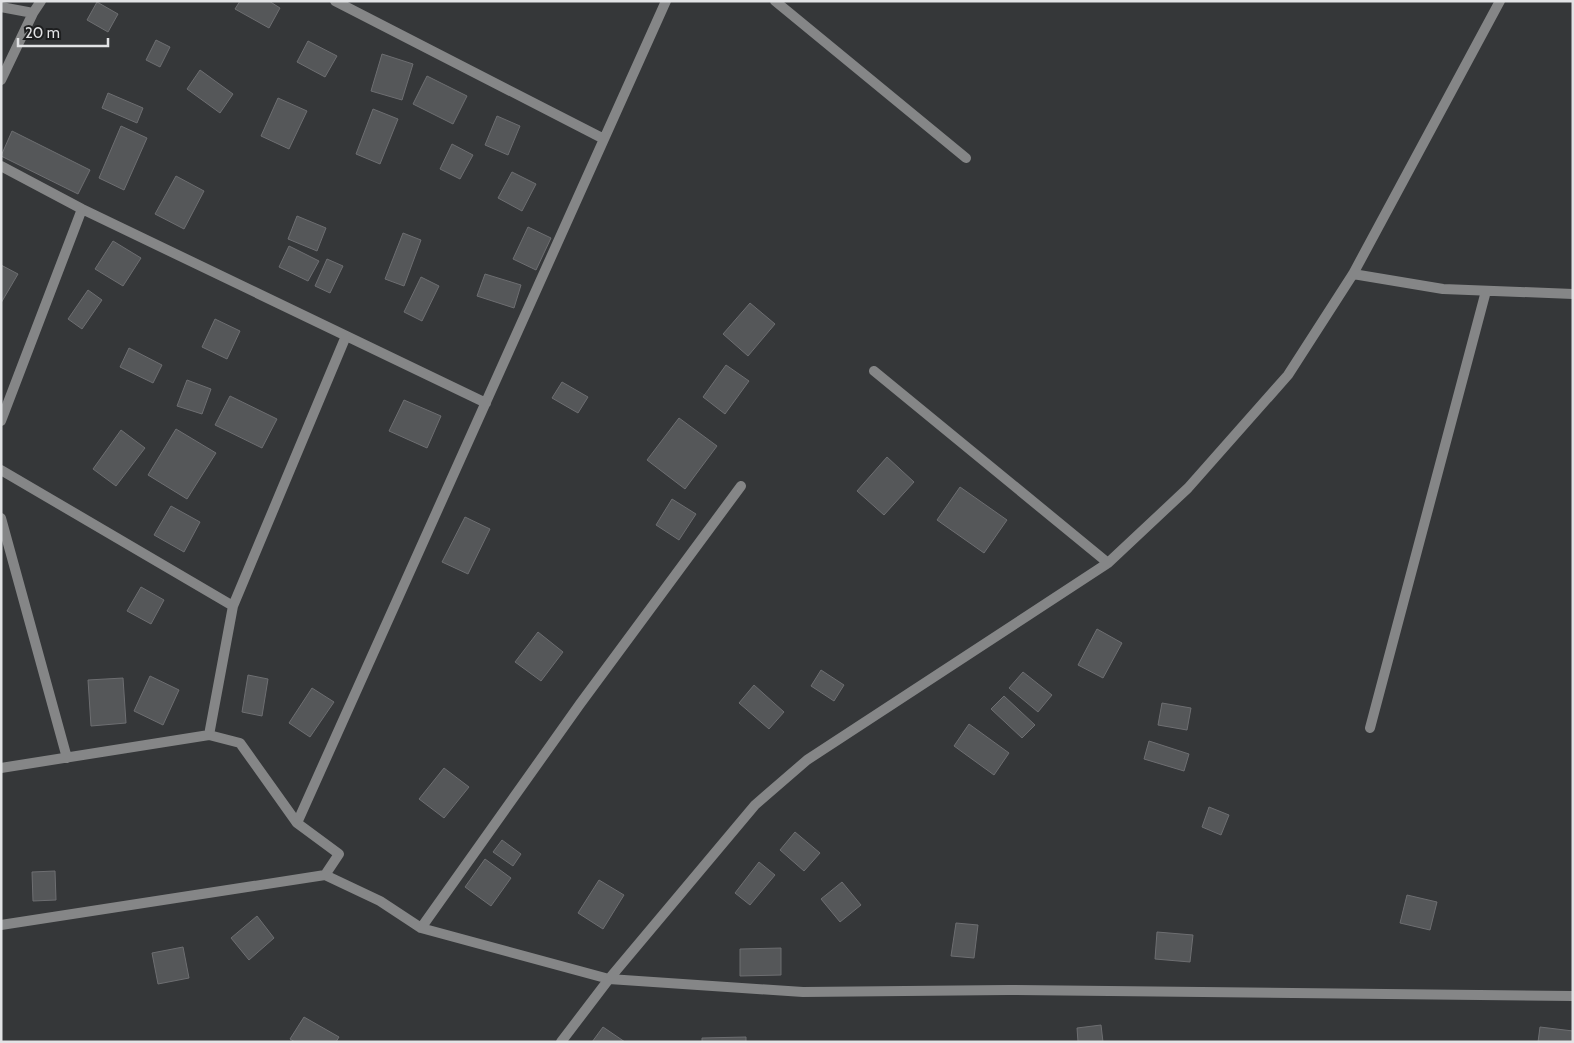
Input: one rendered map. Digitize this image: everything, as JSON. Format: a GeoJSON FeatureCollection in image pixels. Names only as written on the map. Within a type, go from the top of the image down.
{"type":"FeatureCollection","features":[{"type":"Feature","properties":{"kind":"street"},"geometry":{"type":"LineString","coordinates":[[1,80],[33,13],[41,1]]}},
{"type":"Feature","properties":{"kind":"street"},"geometry":{"type":"LineString","coordinates":[[335,1],[604,139]]}},
{"type":"Feature","properties":{"kind":"street"},"geometry":{"type":"LineString","coordinates":[[297,822],[666,1]]}},
{"type":"Feature","properties":{"kind":"street"},"geometry":{"type":"LineString","coordinates":[[775,1],[966,158]]}},
{"type":"Feature","properties":{"kind":"street"},"geometry":{"type":"LineString","coordinates":[[560,1042],[609,979],[755,805],[807,760],[1108,563],[1188,488],[1288,375],[1353,274],[1500,1]]}},
{"type":"Feature","properties":{"kind":"street"},"geometry":{"type":"LineString","coordinates":[[1,7],[33,13]]}},
{"type":"Feature","properties":{"kind":"street"},"geometry":{"type":"LineString","coordinates":[[1,166],[82,209],[486,403]]}},
{"type":"Feature","properties":{"kind":"street"},"geometry":{"type":"LineString","coordinates":[[1,421],[82,209]]}},
{"type":"Feature","properties":{"kind":"street"},"geometry":{"type":"LineString","coordinates":[[1353,274],[1443,289],[1573,294]]}},
{"type":"Feature","properties":{"kind":"street"},"geometry":{"type":"LineString","coordinates":[[1370,728],[1486,291]]}},
{"type":"Feature","properties":{"kind":"street"},"geometry":{"type":"LineString","coordinates":[[209,734],[233,606],[346,336]]}},
{"type":"Feature","properties":{"kind":"street"},"geometry":{"type":"LineString","coordinates":[[874,371],[1108,563]]}},
{"type":"Feature","properties":{"kind":"street"},"geometry":{"type":"LineString","coordinates":[[1,470],[233,606]]}},
{"type":"Feature","properties":{"kind":"street"},"geometry":{"type":"LineString","coordinates":[[421,928],[580,704],[741,486]]}},
{"type":"Feature","properties":{"kind":"street"},"geometry":{"type":"LineString","coordinates":[[1,518],[66,758]]}},
{"type":"Feature","properties":{"kind":"street"},"geometry":{"type":"LineString","coordinates":[[1,768],[209,734],[240,743],[297,822],[339,854],[325,875]]}},
{"type":"Feature","properties":{"kind":"street"},"geometry":{"type":"LineString","coordinates":[[1,925],[325,875],[380,901],[421,928],[609,979],[803,992],[1008,990],[1573,996]]}},
{"type":"Feature","properties":{"kind":"building"},"geometry":{"type":"Polygon","coordinates":[[[240,1],[269,1],[280,8],[269,28],[235,9],[240,1]]]}},
{"type":"Feature","properties":{"kind":"building"},"geometry":{"type":"Polygon","coordinates":[[[97,2],[118,14],[108,32],[87,20],[97,2]]]}},
{"type":"Feature","properties":{"kind":"building"},"geometry":{"type":"Polygon","coordinates":[[[156,40],[170,47],[160,67],[146,60],[156,40]]]}},
{"type":"Feature","properties":{"kind":"building"},"geometry":{"type":"Polygon","coordinates":[[[308,41],[337,56],[325,77],[297,62],[308,41]]]}},
{"type":"Feature","properties":{"kind":"building"},"geometry":{"type":"Polygon","coordinates":[[[382,54],[413,64],[402,100],[371,91],[382,54]]]}},
{"type":"Feature","properties":{"kind":"building"},"geometry":{"type":"Polygon","coordinates":[[[200,70],[233,94],[220,113],[187,89],[200,70]]]}},
{"type":"Feature","properties":{"kind":"building"},"geometry":{"type":"Polygon","coordinates":[[[427,76],[467,96],[453,124],[413,104],[427,76]]]}},
{"type":"Feature","properties":{"kind":"building"},"geometry":{"type":"Polygon","coordinates":[[[108,93],[143,108],[137,123],[102,108],[108,93]]]}},
{"type":"Feature","properties":{"kind":"building"},"geometry":{"type":"Polygon","coordinates":[[[278,98],[307,111],[289,149],[261,136],[278,98]]]}},
{"type":"Feature","properties":{"kind":"building"},"geometry":{"type":"Polygon","coordinates":[[[373,109],[398,119],[380,164],[356,154],[373,109]]]}},
{"type":"Feature","properties":{"kind":"building"},"geometry":{"type":"Polygon","coordinates":[[[497,116],[520,126],[508,155],[485,145],[497,116]]]}},
{"type":"Feature","properties":{"kind":"building"},"geometry":{"type":"Polygon","coordinates":[[[121,126],[147,138],[124,190],[99,178],[121,126]]]}},
{"type":"Feature","properties":{"kind":"building"},"geometry":{"type":"Polygon","coordinates":[[[12,131],[90,170],[78,194],[1,156],[12,131]]]}},
{"type":"Feature","properties":{"kind":"building"},"geometry":{"type":"Polygon","coordinates":[[[452,144],[473,155],[460,179],[440,169],[452,144]]]}},
{"type":"Feature","properties":{"kind":"building"},"geometry":{"type":"Polygon","coordinates":[[[512,172],[536,184],[522,211],[498,198],[512,172]]]}},
{"type":"Feature","properties":{"kind":"building"},"geometry":{"type":"Polygon","coordinates":[[[176,176],[204,191],[184,229],[155,214],[176,176]]]}},
{"type":"Feature","properties":{"kind":"building"},"geometry":{"type":"Polygon","coordinates":[[[297,216],[326,228],[317,251],[288,239],[297,216]]]}},
{"type":"Feature","properties":{"kind":"building"},"geometry":{"type":"Polygon","coordinates":[[[528,227],[551,238],[536,270],[513,259],[528,227]]]}},
{"type":"Feature","properties":{"kind":"building"},"geometry":{"type":"Polygon","coordinates":[[[403,233],[421,240],[404,286],[385,279],[403,233]]]}},
{"type":"Feature","properties":{"kind":"building"},"geometry":{"type":"Polygon","coordinates":[[[113,241],[141,258],[123,286],[95,269],[113,241]]]}},
{"type":"Feature","properties":{"kind":"building"},"geometry":{"type":"Polygon","coordinates":[[[289,246],[319,261],[308,281],[279,267],[289,246]]]}},
{"type":"Feature","properties":{"kind":"building"},"geometry":{"type":"Polygon","coordinates":[[[327,259],[343,266],[330,293],[315,286],[327,259]]]}},
{"type":"Feature","properties":{"kind":"building"},"geometry":{"type":"Polygon","coordinates":[[[1,265],[18,274],[1,303],[1,265]]]}},
{"type":"Feature","properties":{"kind":"building"},"geometry":{"type":"Polygon","coordinates":[[[485,274],[521,285],[514,308],[477,296],[485,274]]]}},
{"type":"Feature","properties":{"kind":"building"},"geometry":{"type":"Polygon","coordinates":[[[421,277],[439,286],[422,321],[404,312],[421,277]]]}},
{"type":"Feature","properties":{"kind":"building"},"geometry":{"type":"Polygon","coordinates":[[[88,290],[102,300],[82,329],[68,319],[88,290]]]}},
{"type":"Feature","properties":{"kind":"building"},"geometry":{"type":"Polygon","coordinates":[[[750,303],[775,324],[748,356],[723,334],[750,303]]]}},
{"type":"Feature","properties":{"kind":"building"},"geometry":{"type":"Polygon","coordinates":[[[215,319],[240,331],[227,359],[202,347],[215,319]]]}},
{"type":"Feature","properties":{"kind":"building"},"geometry":{"type":"Polygon","coordinates":[[[129,348],[162,365],[153,383],[120,367],[129,348]]]}},
{"type":"Feature","properties":{"kind":"building"},"geometry":{"type":"Polygon","coordinates":[[[726,365],[749,381],[725,414],[703,397],[726,365]]]}},
{"type":"Feature","properties":{"kind":"building"},"geometry":{"type":"Polygon","coordinates":[[[187,380],[211,389],[202,414],[177,406],[187,380]]]}},
{"type":"Feature","properties":{"kind":"building"},"geometry":{"type":"Polygon","coordinates":[[[562,382],[588,397],[578,413],[552,398],[562,382]]]}},
{"type":"Feature","properties":{"kind":"building"},"geometry":{"type":"Polygon","coordinates":[[[230,396],[277,419],[262,448],[215,425],[230,396]]]}},
{"type":"Feature","properties":{"kind":"building"},"geometry":{"type":"Polygon","coordinates":[[[404,400],[441,416],[427,448],[389,431],[404,400]]]}},
{"type":"Feature","properties":{"kind":"building"},"geometry":{"type":"Polygon","coordinates":[[[679,418],[717,446],[685,489],[647,460],[679,418]]]}},
{"type":"Feature","properties":{"kind":"building"},"geometry":{"type":"Polygon","coordinates":[[[176,429],[216,453],[187,499],[148,475],[176,429]]]}},
{"type":"Feature","properties":{"kind":"building"},"geometry":{"type":"Polygon","coordinates":[[[121,430],[145,448],[116,486],[93,469],[121,430]]]}},
{"type":"Feature","properties":{"kind":"building"},"geometry":{"type":"Polygon","coordinates":[[[887,457],[914,482],[884,515],[857,491],[887,457]]]}},
{"type":"Feature","properties":{"kind":"building"},"geometry":{"type":"Polygon","coordinates":[[[960,487],[1007,520],[984,553],[937,520],[960,487]]]}},
{"type":"Feature","properties":{"kind":"building"},"geometry":{"type":"Polygon","coordinates":[[[672,499],[696,514],[679,540],[656,525],[672,499]]]}},
{"type":"Feature","properties":{"kind":"building"},"geometry":{"type":"Polygon","coordinates":[[[171,506],[200,522],[184,552],[154,535],[171,506]]]}},
{"type":"Feature","properties":{"kind":"building"},"geometry":{"type":"Polygon","coordinates":[[[465,517],[490,529],[468,574],[442,562],[465,517]]]}},
{"type":"Feature","properties":{"kind":"building"},"geometry":{"type":"Polygon","coordinates":[[[141,587],[164,600],[151,624],[127,611],[141,587]]]}},
{"type":"Feature","properties":{"kind":"building"},"geometry":{"type":"Polygon","coordinates":[[[1097,629],[1122,643],[1103,678],[1078,665],[1097,629]]]}},
{"type":"Feature","properties":{"kind":"building"},"geometry":{"type":"Polygon","coordinates":[[[538,632],[563,652],[541,681],[515,662],[538,632]]]}},
{"type":"Feature","properties":{"kind":"building"},"geometry":{"type":"Polygon","coordinates":[[[821,670],[844,685],[834,701],[811,686],[821,670]]]}},
{"type":"Feature","properties":{"kind":"building"},"geometry":{"type":"Polygon","coordinates":[[[1023,672],[1052,695],[1038,712],[1009,688],[1023,672]]]}},
{"type":"Feature","properties":{"kind":"building"},"geometry":{"type":"Polygon","coordinates":[[[248,675],[268,679],[262,716],[242,712],[248,675]]]}},
{"type":"Feature","properties":{"kind":"building"},"geometry":{"type":"Polygon","coordinates":[[[150,676],[179,690],[163,725],[134,711],[150,676]]]}},
{"type":"Feature","properties":{"kind":"building"},"geometry":{"type":"Polygon","coordinates":[[[123,678],[126,723],[91,726],[88,680],[123,678]]]}},
{"type":"Feature","properties":{"kind":"building"},"geometry":{"type":"Polygon","coordinates":[[[754,685],[784,712],[769,729],[739,703],[754,685]]]}},
{"type":"Feature","properties":{"kind":"building"},"geometry":{"type":"Polygon","coordinates":[[[312,688],[334,702],[310,737],[289,723],[312,688]]]}},
{"type":"Feature","properties":{"kind":"building"},"geometry":{"type":"Polygon","coordinates":[[[1004,696],[1035,725],[1022,738],[991,709],[1004,696]]]}},
{"type":"Feature","properties":{"kind":"building"},"geometry":{"type":"Polygon","coordinates":[[[1162,703],[1191,708],[1187,730],[1158,725],[1162,703]]]}},
{"type":"Feature","properties":{"kind":"building"},"geometry":{"type":"Polygon","coordinates":[[[969,724],[1009,753],[994,775],[954,746],[969,724]]]}},
{"type":"Feature","properties":{"kind":"building"},"geometry":{"type":"Polygon","coordinates":[[[1149,741],[1189,754],[1184,771],[1144,759],[1149,741]]]}},
{"type":"Feature","properties":{"kind":"building"},"geometry":{"type":"Polygon","coordinates":[[[444,768],[469,787],[444,818],[419,799],[444,768]]]}},
{"type":"Feature","properties":{"kind":"building"},"geometry":{"type":"Polygon","coordinates":[[[1209,807],[1229,815],[1221,835],[1202,827],[1209,807]]]}},
{"type":"Feature","properties":{"kind":"building"},"geometry":{"type":"Polygon","coordinates":[[[795,832],[820,853],[804,871],[780,850],[795,832]]]}},
{"type":"Feature","properties":{"kind":"building"},"geometry":{"type":"Polygon","coordinates":[[[502,840],[521,854],[513,866],[493,852],[502,840]]]}},
{"type":"Feature","properties":{"kind":"building"},"geometry":{"type":"Polygon","coordinates":[[[485,859],[511,878],[491,906],[465,887],[485,859]]]}},
{"type":"Feature","properties":{"kind":"building"},"geometry":{"type":"Polygon","coordinates":[[[759,862],[775,875],[750,905],[735,893],[759,862]]]}},
{"type":"Feature","properties":{"kind":"building"},"geometry":{"type":"Polygon","coordinates":[[[55,871],[56,900],[33,901],[32,872],[55,871]]]}},
{"type":"Feature","properties":{"kind":"building"},"geometry":{"type":"Polygon","coordinates":[[[599,880],[624,895],[603,929],[578,913],[599,880]]]}},
{"type":"Feature","properties":{"kind":"building"},"geometry":{"type":"Polygon","coordinates":[[[842,882],[861,905],[840,922],[821,899],[842,882]]]}},
{"type":"Feature","properties":{"kind":"building"},"geometry":{"type":"Polygon","coordinates":[[[1407,895],[1437,902],[1430,930],[1400,923],[1407,895]]]}},
{"type":"Feature","properties":{"kind":"building"},"geometry":{"type":"Polygon","coordinates":[[[257,916],[274,938],[249,960],[231,938],[257,916]]]}},
{"type":"Feature","properties":{"kind":"building"},"geometry":{"type":"Polygon","coordinates":[[[956,923],[978,925],[974,958],[951,956],[956,923]]]}},
{"type":"Feature","properties":{"kind":"building"},"geometry":{"type":"Polygon","coordinates":[[[1157,932],[1193,935],[1190,962],[1155,959],[1157,932]]]}},
{"type":"Feature","properties":{"kind":"building"},"geometry":{"type":"Polygon","coordinates":[[[183,947],[189,978],[158,984],[152,953],[183,947]]]}},
{"type":"Feature","properties":{"kind":"building"},"geometry":{"type":"Polygon","coordinates":[[[781,948],[781,975],[740,976],[740,949],[781,948]]]}},
{"type":"Feature","properties":{"kind":"building"},"geometry":{"type":"Polygon","coordinates":[[[304,1017],[339,1037],[336,1042],[295,1042],[290,1039],[304,1017]]]}},
{"type":"Feature","properties":{"kind":"building"},"geometry":{"type":"Polygon","coordinates":[[[1101,1025],[1103,1042],[1078,1042],[1077,1028],[1101,1025]]]}},
{"type":"Feature","properties":{"kind":"building"},"geometry":{"type":"Polygon","coordinates":[[[603,1027],[625,1042],[592,1042],[603,1027]]]}},
{"type":"Feature","properties":{"kind":"building"},"geometry":{"type":"Polygon","coordinates":[[[1540,1027],[1573,1031],[1573,1042],[1538,1042],[1540,1027]]]}},
{"type":"Feature","properties":{"kind":"building"},"geometry":{"type":"Polygon","coordinates":[[[746,1037],[746,1042],[702,1042],[702,1038],[746,1037]]]}}]}
